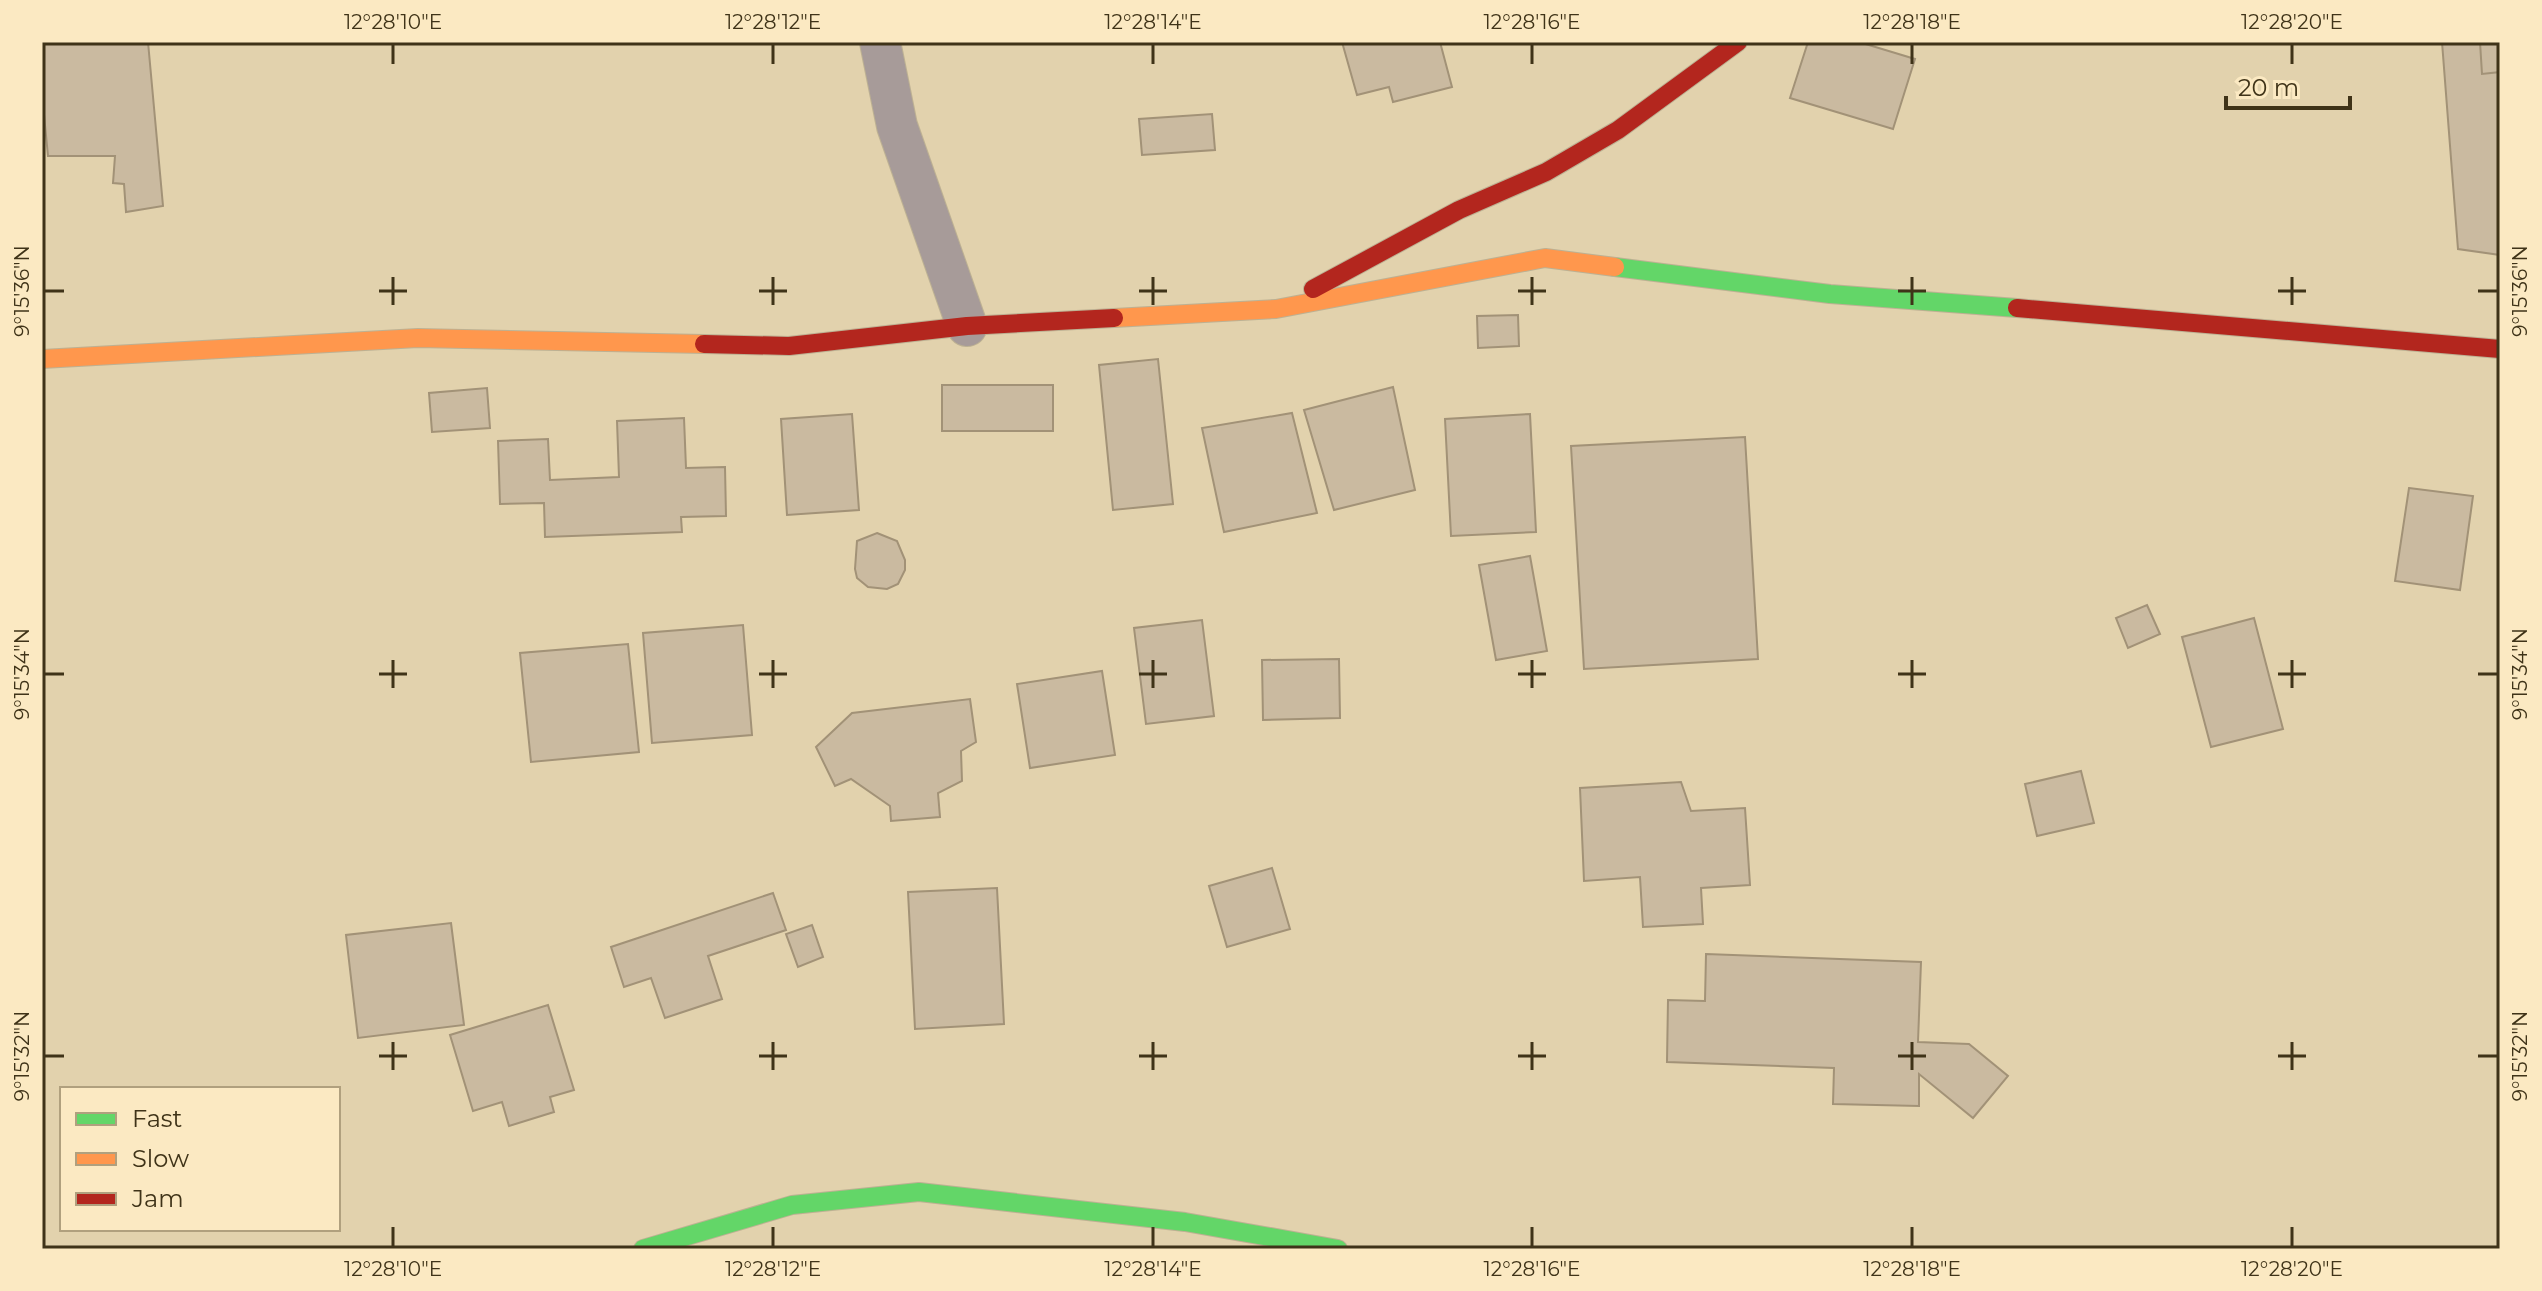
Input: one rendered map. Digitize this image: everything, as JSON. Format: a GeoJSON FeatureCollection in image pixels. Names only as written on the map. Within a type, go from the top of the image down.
{"type":"FeatureCollection","features":[{"type":"Feature","properties":{"kind":"street"},"geometry":{"type":"LineString","coordinates":[[880,42],[897,126],[967,326]]}},
{"type":"Feature","properties":{"kind":"street"},"geometry":{"type":"LineString","coordinates":[[1276,309],[1459,210],[1546,172],[1618,130],[1738,42]]}},
{"type":"Feature","properties":{"kind":"street"},"geometry":{"type":"LineString","coordinates":[[42,359],[418,338],[789,346],[967,326],[1276,309],[1545,258],[1830,294],[2144,317],[2500,349]]}},
{"type":"Feature","properties":{"kind":"street"},"geometry":{"type":"LineString","coordinates":[[643,1249],[792,1205],[919,1192],[1185,1222],[1338,1249]]}},
{"type":"Feature","properties":{"kind":"building"},"geometry":{"type":"Polygon","coordinates":[[[42,42],[148,42],[163,206],[126,212],[124,184],[113,183],[115,156],[48,156],[42,94],[42,42]]]}},
{"type":"Feature","properties":{"kind":"building"},"geometry":{"type":"Polygon","coordinates":[[[1342,42],[1440,42],[1452,87],[1393,102],[1389,87],[1357,95],[1342,42]]]}},
{"type":"Feature","properties":{"kind":"building"},"geometry":{"type":"Polygon","coordinates":[[[1808,42],[1859,42],[1915,59],[1893,129],[1790,98],[1808,42]]]}},
{"type":"Feature","properties":{"kind":"building"},"geometry":{"type":"Polygon","coordinates":[[[2442,42],[2500,42],[2500,255],[2458,249],[2442,42]]]}},
{"type":"Feature","properties":{"kind":"building"},"geometry":{"type":"Polygon","coordinates":[[[2480,42],[2500,42],[2500,72],[2482,74],[2480,42]]]}},
{"type":"Feature","properties":{"kind":"building"},"geometry":{"type":"Polygon","coordinates":[[[1212,114],[1215,150],[1142,155],[1139,119],[1212,114]]]}},
{"type":"Feature","properties":{"kind":"building"},"geometry":{"type":"Polygon","coordinates":[[[1518,315],[1519,346],[1478,348],[1477,316],[1518,315]]]}},
{"type":"Feature","properties":{"kind":"building"},"geometry":{"type":"Polygon","coordinates":[[[1158,359],[1173,504],[1113,510],[1099,365],[1158,359]]]}},
{"type":"Feature","properties":{"kind":"building"},"geometry":{"type":"Polygon","coordinates":[[[942,385],[1053,385],[1053,431],[942,431],[942,385]]]}},
{"type":"Feature","properties":{"kind":"building"},"geometry":{"type":"Polygon","coordinates":[[[1393,387],[1415,490],[1334,510],[1304,410],[1393,387]]]}},
{"type":"Feature","properties":{"kind":"building"},"geometry":{"type":"Polygon","coordinates":[[[487,388],[490,428],[432,432],[429,393],[487,388]]]}},
{"type":"Feature","properties":{"kind":"building"},"geometry":{"type":"Polygon","coordinates":[[[1292,413],[1317,513],[1224,532],[1202,428],[1292,413]]]}},
{"type":"Feature","properties":{"kind":"building"},"geometry":{"type":"Polygon","coordinates":[[[852,414],[859,510],[787,515],[781,419],[852,414]]]}},
{"type":"Feature","properties":{"kind":"building"},"geometry":{"type":"Polygon","coordinates":[[[1530,414],[1536,532],[1451,536],[1445,419],[1530,414]]]}},
{"type":"Feature","properties":{"kind":"building"},"geometry":{"type":"Polygon","coordinates":[[[684,418],[686,468],[725,467],[726,516],[681,517],[682,532],[545,537],[544,503],[500,504],[498,441],[548,439],[550,480],[619,477],[617,421],[684,418]]]}},
{"type":"Feature","properties":{"kind":"building"},"geometry":{"type":"Polygon","coordinates":[[[1745,437],[1758,659],[1584,669],[1571,446],[1745,437]]]}},
{"type":"Feature","properties":{"kind":"building"},"geometry":{"type":"Polygon","coordinates":[[[2409,488],[2473,496],[2460,590],[2395,581],[2409,488]]]}},
{"type":"Feature","properties":{"kind":"building"},"geometry":{"type":"Polygon","coordinates":[[[877,533],[897,541],[905,560],[905,570],[898,584],[887,589],[868,587],[857,578],[855,569],[857,541],[877,533]]]}},
{"type":"Feature","properties":{"kind":"building"},"geometry":{"type":"Polygon","coordinates":[[[1530,556],[1547,651],[1496,660],[1479,565],[1530,556]]]}},
{"type":"Feature","properties":{"kind":"building"},"geometry":{"type":"Polygon","coordinates":[[[2147,605],[2160,634],[2128,648],[2116,618],[2147,605]]]}},
{"type":"Feature","properties":{"kind":"building"},"geometry":{"type":"Polygon","coordinates":[[[2254,618],[2283,729],[2211,747],[2182,637],[2254,618]]]}},
{"type":"Feature","properties":{"kind":"building"},"geometry":{"type":"Polygon","coordinates":[[[1202,620],[1214,716],[1146,724],[1134,628],[1202,620]]]}},
{"type":"Feature","properties":{"kind":"building"},"geometry":{"type":"Polygon","coordinates":[[[743,625],[752,735],[652,743],[643,633],[743,625]]]}},
{"type":"Feature","properties":{"kind":"building"},"geometry":{"type":"Polygon","coordinates":[[[628,644],[639,752],[531,762],[520,653],[628,644]]]}},
{"type":"Feature","properties":{"kind":"building"},"geometry":{"type":"Polygon","coordinates":[[[1339,659],[1340,718],[1263,720],[1262,660],[1339,659]]]}},
{"type":"Feature","properties":{"kind":"building"},"geometry":{"type":"Polygon","coordinates":[[[1102,671],[1115,755],[1030,768],[1017,684],[1102,671]]]}},
{"type":"Feature","properties":{"kind":"building"},"geometry":{"type":"Polygon","coordinates":[[[970,699],[976,742],[961,751],[962,781],[938,793],[940,817],[891,821],[890,806],[851,779],[835,786],[816,747],[852,713],[970,699]]]}},
{"type":"Feature","properties":{"kind":"building"},"geometry":{"type":"Polygon","coordinates":[[[2081,771],[2094,823],[2037,836],[2025,784],[2081,771]]]}},
{"type":"Feature","properties":{"kind":"building"},"geometry":{"type":"Polygon","coordinates":[[[1681,782],[1691,811],[1745,808],[1750,885],[1701,888],[1703,924],[1643,927],[1640,877],[1584,881],[1580,788],[1681,782]]]}},
{"type":"Feature","properties":{"kind":"building"},"geometry":{"type":"Polygon","coordinates":[[[1272,868],[1290,929],[1227,947],[1209,886],[1272,868]]]}},
{"type":"Feature","properties":{"kind":"building"},"geometry":{"type":"Polygon","coordinates":[[[997,888],[1004,1024],[915,1029],[908,892],[997,888]]]}},
{"type":"Feature","properties":{"kind":"building"},"geometry":{"type":"Polygon","coordinates":[[[773,893],[786,930],[708,956],[722,999],[665,1018],[651,978],[624,987],[611,947],[773,893]]]}},
{"type":"Feature","properties":{"kind":"building"},"geometry":{"type":"Polygon","coordinates":[[[451,923],[464,1025],[358,1038],[346,935],[451,923]]]}},
{"type":"Feature","properties":{"kind":"building"},"geometry":{"type":"Polygon","coordinates":[[[812,925],[823,957],[798,967],[786,934],[812,925]]]}},
{"type":"Feature","properties":{"kind":"building"},"geometry":{"type":"Polygon","coordinates":[[[1706,954],[1921,962],[1918,1042],[1969,1044],[2008,1076],[1973,1118],[1919,1074],[1919,1106],[1833,1104],[1834,1068],[1667,1062],[1668,1000],[1705,1001],[1706,954]]]}},
{"type":"Feature","properties":{"kind":"building"},"geometry":{"type":"Polygon","coordinates":[[[548,1005],[574,1090],[550,1097],[554,1112],[509,1126],[502,1102],[473,1111],[450,1035],[548,1005]]]}},
{"type":"Feature","properties":{"kind":"traffic: fast"},"geometry":{"type":"LineString","coordinates":[[1615,267],[1830,294],[2017,308]]}},
{"type":"Feature","properties":{"kind":"traffic: fast"},"geometry":{"type":"LineString","coordinates":[[643,1249],[792,1205],[919,1192],[1185,1222],[1338,1249]]}},
{"type":"Feature","properties":{"kind":"traffic: slow"},"geometry":{"type":"LineString","coordinates":[[1114,318],[1276,309],[1545,258],[1615,267]]}},
{"type":"Feature","properties":{"kind":"traffic: slow"},"geometry":{"type":"LineString","coordinates":[[42,359],[418,338],[704,344]]}},
{"type":"Feature","properties":{"kind":"traffic: jam"},"geometry":{"type":"LineString","coordinates":[[1313,289],[1459,210],[1546,172],[1618,130],[1738,42]]}},
{"type":"Feature","properties":{"kind":"traffic: jam"},"geometry":{"type":"LineString","coordinates":[[2017,308],[2500,349]]}},
{"type":"Feature","properties":{"kind":"traffic: jam"},"geometry":{"type":"LineString","coordinates":[[704,344],[789,346],[967,326],[1114,318]]}}]}
